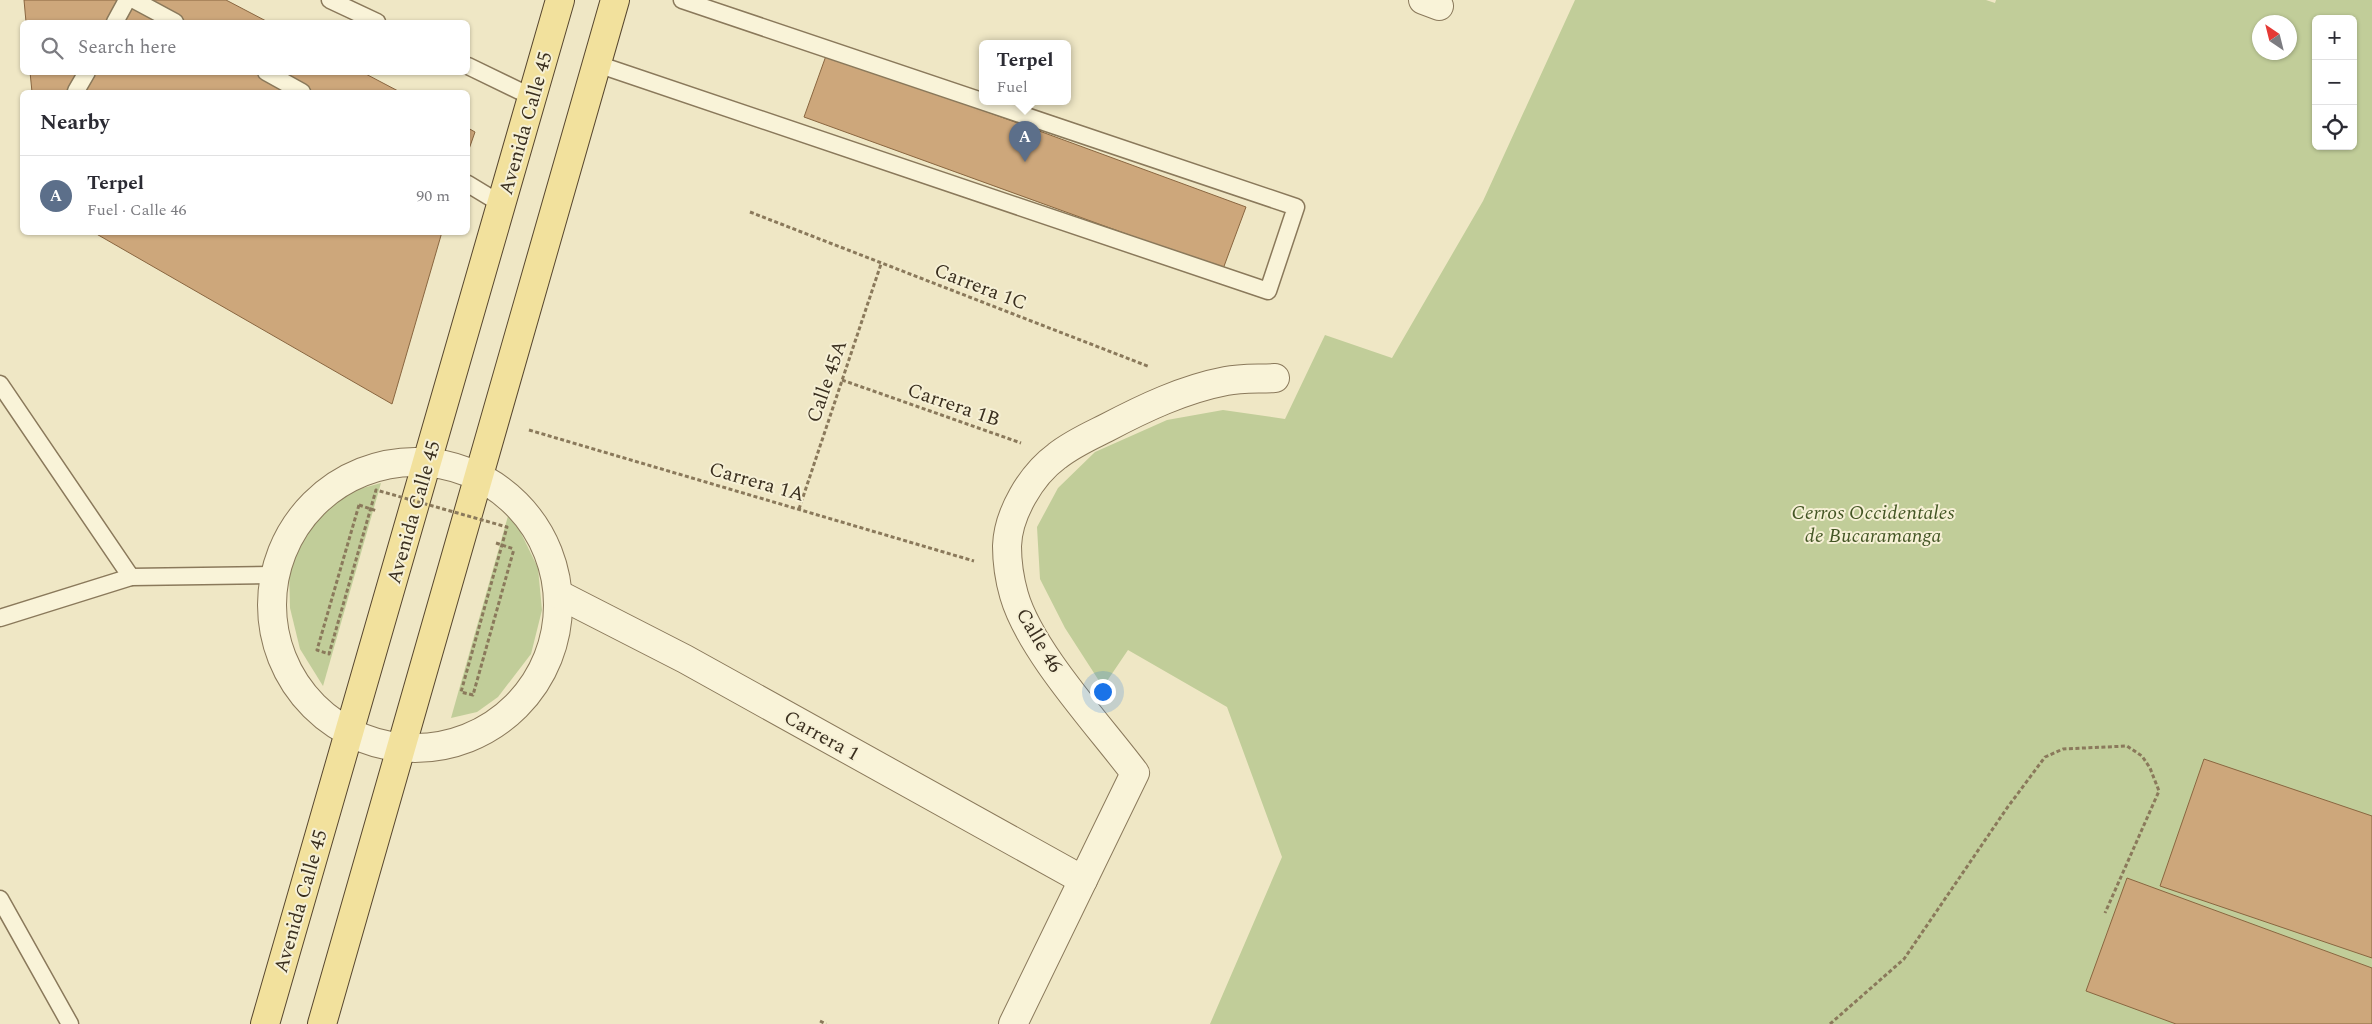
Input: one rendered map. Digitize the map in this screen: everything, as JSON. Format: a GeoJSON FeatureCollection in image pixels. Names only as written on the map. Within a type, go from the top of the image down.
{"type":"FeatureCollection","features":[{"type":"Feature","properties":{"kind":"main road","name":"Avenida Calle 45"},"geometry":{"type":"LineString","coordinates":[[265,1024],[560,0]]}},
{"type":"Feature","properties":{"kind":"main road"},"geometry":{"type":"LineString","coordinates":[[322,1024],[615,0]]}},
{"type":"Feature","properties":{"kind":"street","name":"Calle 46"},"geometry":{"type":"LineString","coordinates":[[1013,1024],[1135,773],[1056,670],[1031,634],[1014,596],[1010,571],[1007,546],[1013,517],[1033,479],[1056,456],[1134,413],[1181,393],[1227,380],[1275,378]]}},
{"type":"Feature","properties":{"kind":"street"},"geometry":{"type":"LineString","coordinates":[[394,462],[427,462],[454,466],[479,476],[505,492],[532,521],[550,556],[558,594],[556,631],[545,665],[526,696],[499,721],[467,739],[431,748],[401,748],[374,743],[349,734],[324,718],[297,688],[279,654],[270,614],[274,575],[286,542],[304,513],[330,489],[361,472],[394,462]]}},
{"type":"Feature","properties":{"kind":"street","name":"Carrera 1"},"geometry":{"type":"LineString","coordinates":[[558,594],[686,659],[1083,880]]}},
{"type":"Feature","properties":{"kind":"lane"},"geometry":{"type":"LineString","coordinates":[[116,20],[127,0]]}},
{"type":"Feature","properties":{"kind":"lane"},"geometry":{"type":"LineString","coordinates":[[134,0],[171,20]]}},
{"type":"Feature","properties":{"kind":"lane"},"geometry":{"type":"LineString","coordinates":[[330,0],[373,20]]}},
{"type":"Feature","properties":{"kind":"lane"},"geometry":{"type":"LineString","coordinates":[[682,0],[979,100]]}},
{"type":"Feature","properties":{"kind":"lane"},"geometry":{"type":"LineString","coordinates":[[597,64],[1268,291],[1296,207],[993,105]]}},
{"type":"Feature","properties":{"kind":"lane"},"geometry":{"type":"LineString","coordinates":[[470,67],[532,97]]}},
{"type":"Feature","properties":{"kind":"lane"},"geometry":{"type":"LineString","coordinates":[[77,90],[85,75]]}},
{"type":"Feature","properties":{"kind":"lane"},"geometry":{"type":"LineString","coordinates":[[271,75],[298,90]]}},
{"type":"Feature","properties":{"kind":"lane"},"geometry":{"type":"LineString","coordinates":[[470,185],[501,204]]}},
{"type":"Feature","properties":{"kind":"lane"},"geometry":{"type":"LineString","coordinates":[[0,384],[131,577]]}},
{"type":"Feature","properties":{"kind":"lane"},"geometry":{"type":"LineString","coordinates":[[0,618],[131,577],[274,575]]}},
{"type":"Feature","properties":{"kind":"lane"},"geometry":{"type":"LineString","coordinates":[[0,899],[70,1024]]}},
{"type":"Feature","properties":{"kind":"path","name":"Carrera 1C"},"geometry":{"type":"LineString","coordinates":[[750,212],[1202,387]]}},
{"type":"Feature","properties":{"kind":"path","name":"Calle 45A"},"geometry":{"type":"LineString","coordinates":[[799,509],[881,264]]}},
{"type":"Feature","properties":{"kind":"path","name":"Carrera 1B"},"geometry":{"type":"LineString","coordinates":[[842,380],[1056,456]]}},
{"type":"Feature","properties":{"kind":"path","name":"Carrera 1A"},"geometry":{"type":"LineString","coordinates":[[496,419],[1010,571]]}},
{"type":"Feature","properties":{"kind":"path"},"geometry":{"type":"LineString","coordinates":[[381,512],[359,506],[317,650],[329,654],[376,490],[507,527],[461,692],[473,696],[514,549],[491,541]]}},
{"type":"Feature","properties":{"kind":"path"},"geometry":{"type":"LineString","coordinates":[[1830,1024],[1904,959],[2007,808],[2045,757],[2063,749],[2127,746],[2142,756],[2150,768],[2159,791],[2105,913]]}},
{"type":"Feature","properties":{"kind":"path"},"geometry":{"type":"LineString","coordinates":[[820,1021],[826,1024]]}},
{"type":"Feature","properties":{"kind":"green space","name":"Cerros Occidentales de Bucaramanga"},"geometry":{"type":"Polygon","coordinates":[[[1575,0],[1986,0],[1995,3],[1996,0],[2372,0],[2372,1024],[1210,1024],[1282,857],[1227,707],[1128,650],[1103,687],[1065,628],[1040,579],[1037,527],[1058,488],[1095,452],[1167,420],[1223,410],[1285,419],[1325,335],[1392,358],[1483,201],[1575,0]]]}},
{"type":"Feature","properties":{"kind":"green space"},"geometry":{"type":"Polygon","coordinates":[[[381,483],[323,686],[300,649],[290,608],[289,571],[303,536],[329,505],[352,491],[381,483]]]}},
{"type":"Feature","properties":{"kind":"green space"},"geometry":{"type":"Polygon","coordinates":[[[508,516],[520,531],[538,568],[542,610],[531,654],[498,697],[477,712],[451,718],[508,516]]]}},
{"type":"Feature","properties":{"kind":"building"},"geometry":{"type":"Polygon","coordinates":[[[24,0],[226,0],[264,20],[26,20],[24,0]]]}},
{"type":"Feature","properties":{"kind":"building"},"geometry":{"type":"Polygon","coordinates":[[[827,53],[1246,207],[1223,269],[804,117],[827,53]]]}},
{"type":"Feature","properties":{"kind":"building"},"geometry":{"type":"Polygon","coordinates":[[[30,75],[368,75],[396,90],[32,90],[30,75]]]}},
{"type":"Feature","properties":{"kind":"building"},"geometry":{"type":"Polygon","coordinates":[[[470,129],[475,132],[470,146],[470,129]]]}},
{"type":"Feature","properties":{"kind":"building"},"geometry":{"type":"Polygon","coordinates":[[[98,235],[441,235],[392,404],[98,235]]]}},
{"type":"Feature","properties":{"kind":"building"},"geometry":{"type":"Polygon","coordinates":[[[2204,759],[2372,816],[2372,958],[2160,886],[2204,759]]]}},
{"type":"Feature","properties":{"kind":"building"},"geometry":{"type":"Polygon","coordinates":[[[2127,878],[2372,968],[2372,1024],[2176,1024],[2086,991],[2127,878]]]}},
{"type":"Feature","properties":{"kind":"place","name":"Terpel"},"geometry":{"type":"Point","coordinates":[1025,162]}}]}
